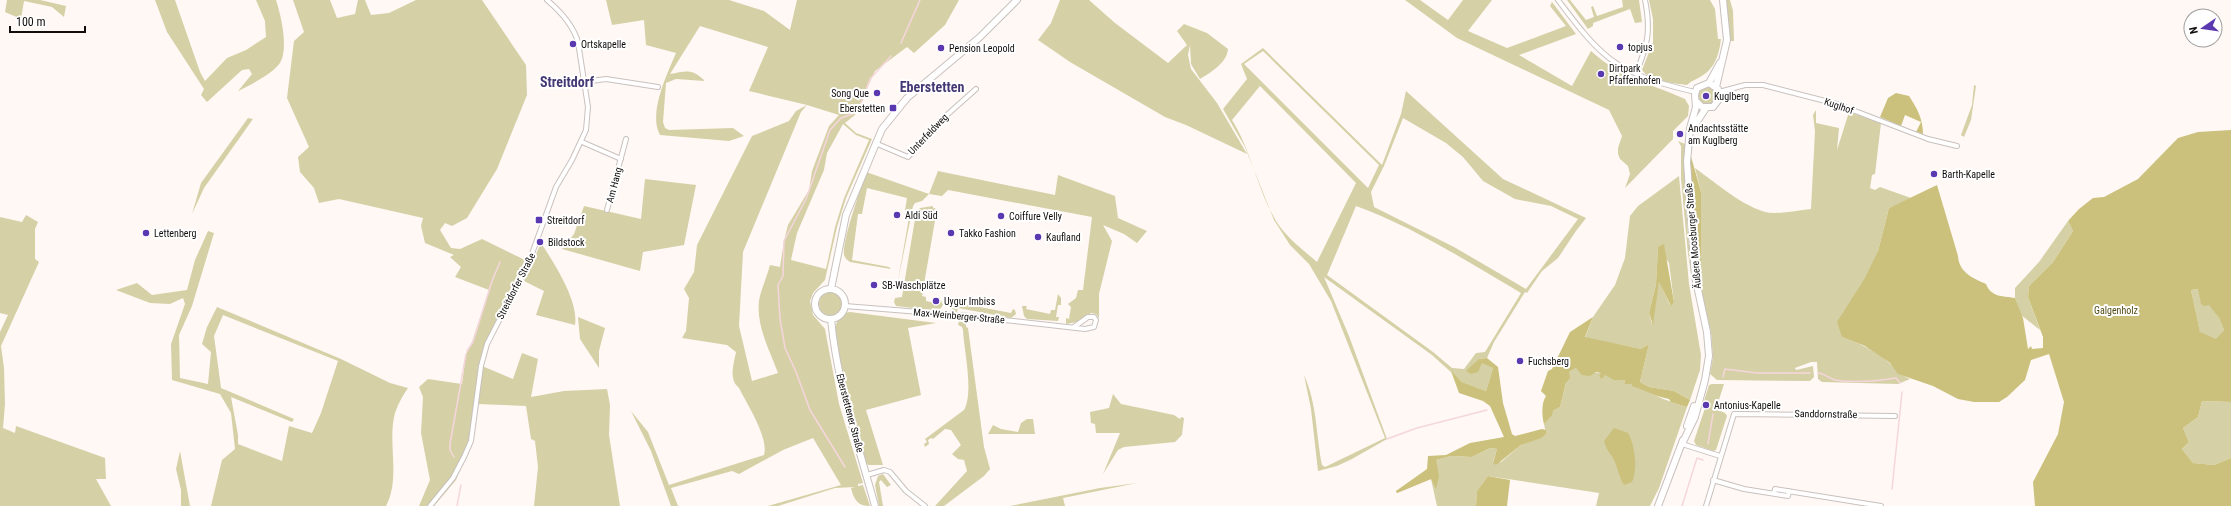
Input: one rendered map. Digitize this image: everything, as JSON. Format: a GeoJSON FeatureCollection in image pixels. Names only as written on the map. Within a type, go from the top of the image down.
{"type":"FeatureCollection","features":[{"type":"Feature","properties":{"kind":"street","name":"Streitdorfer Straße"},"geometry":{"type":"LineString","coordinates":[[430,506],[453,478],[471,441],[480,372],[487,344],[529,262],[556,187],[582,142],[588,117],[576,35],[562,14],[547,0]]}},
{"type":"Feature","properties":{"kind":"street"},"geometry":{"type":"LineString","coordinates":[[831,289],[846,215],[875,143],[887,121],[907,98],[980,37],[1017,0]]}},
{"type":"Feature","properties":{"kind":"street"},"geometry":{"type":"LineString","coordinates":[[1558,0],[1601,51],[1611,60],[1636,73],[1695,92]]}},
{"type":"Feature","properties":{"kind":"street"},"geometry":{"type":"LineString","coordinates":[[1636,73],[1648,40],[1649,23],[1645,0]]}},
{"type":"Feature","properties":{"kind":"street","name":"Äußere Moosburger Straße"},"geometry":{"type":"LineString","coordinates":[[1689,136],[1700,114],[1706,108],[1715,105],[1719,99],[1718,90],[1727,40],[1727,25],[1723,0]]}},
{"type":"Feature","properties":{"kind":"street","name":"Äußere Moosburger Straße"},"geometry":{"type":"LineString","coordinates":[[1658,506],[1682,444],[1690,416],[1704,383],[1708,363],[1708,347],[1695,276],[1687,162],[1689,136],[1697,102],[1695,92],[1700,85],[1709,83],[1724,58]]}},
{"type":"Feature","properties":{"kind":"street"},"geometry":{"type":"LineString","coordinates":[[584,82],[606,79],[658,87]]}},
{"type":"Feature","properties":{"kind":"street"},"geometry":{"type":"LineString","coordinates":[[1709,83],[1718,90]]}},
{"type":"Feature","properties":{"kind":"street","name":"Kuglhof"},"geometry":{"type":"LineString","coordinates":[[1718,90],[1748,84],[1769,86],[1837,104],[1928,139],[1956,146]]}},
{"type":"Feature","properties":{"kind":"street","name":"Unterfeldweg"},"geometry":{"type":"LineString","coordinates":[[875,143],[908,157],[939,122],[976,89]]}},
{"type":"Feature","properties":{"kind":"street"},"geometry":{"type":"LineString","coordinates":[[1697,102],[1706,108]]}},
{"type":"Feature","properties":{"kind":"street","name":"Am Hang"},"geometry":{"type":"LineString","coordinates":[[608,210],[626,138]]}},
{"type":"Feature","properties":{"kind":"street","name":"Am Hang"},"geometry":{"type":"LineString","coordinates":[[582,142],[621,160]]}},
{"type":"Feature","properties":{"kind":"street"},"geometry":{"type":"LineString","coordinates":[[831,289],[840,293],[845,306],[842,313],[831,319],[818,313],[816,304],[819,295],[831,289]]}},
{"type":"Feature","properties":{"kind":"street","name":"Max-Weinberger-Straße"},"geometry":{"type":"LineString","coordinates":[[845,306],[1074,328],[1091,328],[1095,326],[1096,320],[1094,317],[1088,317],[1074,328]]}},
{"type":"Feature","properties":{"kind":"street","name":"Eberstettener Straße"},"geometry":{"type":"LineString","coordinates":[[831,319],[835,354],[843,391],[875,506]]}},
{"type":"Feature","properties":{"kind":"street","name":"Sanddornstraße"},"geometry":{"type":"LineString","coordinates":[[1720,456],[1734,414],[1895,416]]}},
{"type":"Feature","properties":{"kind":"street"},"geometry":{"type":"LineString","coordinates":[[1682,444],[1720,456],[1706,506]]}},
{"type":"Feature","properties":{"kind":"street"},"geometry":{"type":"LineString","coordinates":[[867,475],[884,470],[890,472],[912,496],[925,506]]}},
{"type":"Feature","properties":{"kind":"street"},"geometry":{"type":"LineString","coordinates":[[1714,480],[1744,489],[1774,493],[1775,489],[1881,506]]}},
{"type":"Feature","properties":{"kind":"shaded area"},"geometry":{"type":"Polygon","coordinates":[[[7,0],[40,0],[66,6],[64,17],[52,7],[24,1],[21,19],[5,12],[7,0]]]}},
{"type":"Feature","properties":{"kind":"shaded area"},"geometry":{"type":"Polygon","coordinates":[[[155,0],[175,0],[200,72],[205,81],[227,58],[246,50],[266,37],[265,21],[256,0],[276,0],[282,22],[284,39],[281,61],[268,74],[238,91],[252,74],[249,69],[242,70],[207,102],[201,95],[204,89],[167,32],[155,0]]]}},
{"type":"Feature","properties":{"kind":"shaded area"},"geometry":{"type":"Polygon","coordinates":[[[293,0],[330,0],[337,18],[355,14],[358,0],[365,0],[371,15],[389,13],[416,0],[482,0],[526,65],[527,95],[497,169],[467,218],[452,226],[445,223],[440,230],[451,248],[460,249],[482,239],[529,262],[487,344],[482,366],[513,379],[522,353],[538,359],[531,397],[564,391],[607,389],[610,405],[609,435],[620,506],[534,506],[538,467],[535,441],[531,439],[526,406],[477,404],[471,441],[456,480],[434,506],[419,506],[430,480],[421,433],[423,397],[419,387],[428,379],[462,384],[466,354],[472,342],[489,290],[455,277],[461,267],[450,257],[454,255],[425,243],[421,226],[423,218],[339,199],[319,203],[314,188],[300,172],[298,157],[309,147],[287,98],[294,41],[304,32],[293,0]]]}},
{"type":"Feature","properties":{"kind":"shaded area"},"geometry":{"type":"Polygon","coordinates":[[[606,0],[729,0],[764,11],[790,30],[797,0],[959,0],[945,25],[914,53],[907,47],[875,71],[855,115],[845,123],[856,133],[872,139],[846,198],[837,227],[825,280],[813,293],[810,301],[813,315],[825,329],[839,404],[863,483],[858,484],[858,486],[863,485],[870,506],[862,505],[857,502],[851,488],[855,487],[835,488],[778,506],[768,506],[841,485],[813,438],[783,450],[739,474],[732,471],[671,488],[678,506],[671,506],[651,451],[631,411],[648,432],[669,485],[764,455],[765,448],[760,431],[752,412],[734,380],[733,366],[736,352],[727,345],[682,338],[686,331],[689,298],[684,289],[694,272],[697,245],[752,136],[789,121],[796,111],[807,105],[749,91],[768,47],[700,26],[670,74],[692,72],[705,81],[676,79],[666,83],[663,122],[665,128],[669,130],[733,128],[744,136],[729,141],[660,135],[656,116],[657,105],[676,53],[646,45],[644,20],[612,25],[606,0]],[[807,105],[801,112],[743,252],[739,326],[752,381],[778,373],[762,329],[759,310],[760,296],[770,265],[780,267],[788,225],[809,190],[812,171],[829,126],[839,115],[807,105]],[[843,124],[827,153],[824,170],[797,233],[791,260],[826,269],[835,227],[844,198],[869,140],[856,135],[843,124]]]}},
{"type":"Feature","properties":{"kind":"shaded area"},"geometry":{"type":"Polygon","coordinates":[[[1060,0],[1089,0],[1115,23],[1168,63],[1187,45],[1177,31],[1184,24],[1207,33],[1228,49],[1225,59],[1213,71],[1200,79],[1191,64],[1190,45],[1188,55],[1191,69],[1217,103],[1247,154],[1186,125],[1165,117],[1070,62],[1038,40],[1051,23],[1060,0]]]}},
{"type":"Feature","properties":{"kind":"shaded area"},"geometry":{"type":"Polygon","coordinates":[[[1405,0],[1420,0],[1448,20],[1463,0],[1492,0],[1468,31],[1507,48],[1566,26],[1550,6],[1552,2],[1576,34],[1519,55],[1572,86],[1591,51],[1614,68],[1636,80],[1685,99],[1689,106],[1688,116],[1673,131],[1673,139],[1625,188],[1630,174],[1628,166],[1620,159],[1618,154],[1618,148],[1622,136],[1609,110],[1457,38],[1405,0]]]}},
{"type":"Feature","properties":{"kind":"shaded area"},"geometry":{"type":"Polygon","coordinates":[[[1567,0],[1570,0],[1586,20],[1594,17],[1591,7],[1593,6],[1597,16],[1623,7],[1622,0],[1639,0],[1642,22],[1635,23],[1630,9],[1593,23],[1593,26],[1588,29],[1567,0]]]}},
{"type":"Feature","properties":{"kind":"shaded area"},"geometry":{"type":"Polygon","coordinates":[[[1649,0],[1710,0],[1715,9],[1718,39],[1721,39],[1719,51],[1713,66],[1705,74],[1687,85],[1669,83],[1656,79],[1646,74],[1642,70],[1653,42],[1653,19],[1649,0]]]}},
{"type":"Feature","properties":{"kind":"shaded area"},"geometry":{"type":"Polygon","coordinates":[[[1726,0],[1730,0],[1733,11],[1734,41],[1730,41],[1726,0]]]}},
{"type":"Feature","properties":{"kind":"shaded area"},"geometry":{"type":"Polygon","coordinates":[[[1263,48],[1382,165],[1401,114],[1406,91],[1503,179],[1586,218],[1558,258],[1542,271],[1527,293],[1525,292],[1494,342],[1487,358],[1479,359],[1493,368],[1486,391],[1462,382],[1432,355],[1324,277],[1349,336],[1387,439],[1337,466],[1318,471],[1311,409],[1304,375],[1314,408],[1322,465],[1325,467],[1385,438],[1331,301],[1309,264],[1290,245],[1274,220],[1270,209],[1276,221],[1285,232],[1317,262],[1356,183],[1260,86],[1232,120],[1245,145],[1255,172],[1245,147],[1223,109],[1247,79],[1241,64],[1263,48]],[[1263,51],[1244,64],[1368,188],[1379,165],[1263,51]],[[1403,118],[1384,166],[1371,192],[1374,207],[1454,247],[1526,289],[1578,219],[1551,206],[1515,199],[1483,181],[1463,157],[1446,143],[1403,118]],[[1356,206],[1327,275],[1433,352],[1452,368],[1464,369],[1476,353],[1485,352],[1521,293],[1461,257],[1420,235],[1378,214],[1356,206]]]}},
{"type":"Feature","properties":{"kind":"shaded area"},"geometry":{"type":"Polygon","coordinates":[[[1974,85],[1976,86],[1971,120],[1964,137],[1961,135],[1972,105],[1974,85]]]}},
{"type":"Feature","properties":{"kind":"shaded area"},"geometry":{"type":"Polygon","coordinates":[[[1707,86],[1714,89],[1717,96],[1714,103],[1707,106],[1700,103],[1697,96],[1700,89],[1707,86]]]}},
{"type":"Feature","properties":{"kind":"shaded area"},"geometry":{"type":"Polygon","coordinates":[[[1816,110],[1816,123],[1839,128],[1837,150],[1849,112],[1881,123],[1875,174],[1872,175],[1870,188],[1875,190],[1880,187],[1911,198],[1889,208],[1878,251],[1842,337],[1872,350],[1900,373],[1910,379],[1898,384],[1822,382],[1818,379],[1817,362],[1811,362],[1795,368],[1796,370],[1813,366],[1814,377],[1810,381],[1717,380],[1710,374],[1713,357],[1711,332],[1701,295],[1701,192],[1695,168],[1744,203],[1765,212],[1784,213],[1811,209],[1815,131],[1813,115],[1816,110]]]}},
{"type":"Feature","properties":{"kind":"shaded area"},"geometry":{"type":"Polygon","coordinates":[[[248,118],[253,119],[204,188],[192,214],[201,183],[248,118]]]}},
{"type":"Feature","properties":{"kind":"shaded area"},"geometry":{"type":"Polygon","coordinates":[[[1678,141],[1685,144],[1687,221],[1695,297],[1688,254],[1681,179],[1681,146],[1678,141]]]}},
{"type":"Feature","properties":{"kind":"shaded area"},"geometry":{"type":"Polygon","coordinates":[[[938,171],[1055,195],[1058,175],[1115,196],[1118,218],[1147,231],[1137,243],[1124,234],[1103,225],[1112,241],[1099,294],[1099,318],[1096,314],[1091,313],[1078,322],[1066,324],[1066,318],[1069,319],[1071,307],[1068,304],[1076,298],[1078,290],[1083,290],[1092,217],[948,190],[942,196],[929,194],[938,171]]]}},
{"type":"Feature","properties":{"kind":"shaded area"},"geometry":{"type":"Polygon","coordinates":[[[866,172],[929,194],[922,201],[915,203],[913,206],[897,286],[910,212],[905,210],[907,198],[867,188],[862,214],[858,214],[852,260],[889,267],[891,269],[850,262],[846,258],[844,255],[844,248],[846,238],[852,214],[866,172]]]}},
{"type":"Feature","properties":{"kind":"shaded area"},"geometry":{"type":"Polygon","coordinates":[[[1679,176],[1689,284],[1701,355],[1700,370],[1690,400],[1674,391],[1649,387],[1640,382],[1649,344],[1641,349],[1585,338],[1593,317],[1615,285],[1625,258],[1630,216],[1638,206],[1679,176]],[[1658,247],[1656,284],[1649,313],[1652,324],[1659,281],[1670,305],[1674,302],[1669,263],[1658,247]]]}},
{"type":"Feature","properties":{"kind":"shaded area"},"geometry":{"type":"Polygon","coordinates":[[[645,179],[696,185],[684,245],[643,252],[640,271],[562,249],[574,234],[584,206],[641,219],[645,179]]]}},
{"type":"Feature","properties":{"kind":"shaded area"},"geometry":{"type":"Polygon","coordinates":[[[933,206],[933,208],[937,209],[922,296],[926,297],[926,301],[939,304],[941,300],[943,305],[939,311],[896,306],[894,302],[895,298],[902,297],[916,213],[920,208],[933,206]]]}},
{"type":"Feature","properties":{"kind":"shaded area"},"geometry":{"type":"Polygon","coordinates":[[[26,215],[38,222],[35,229],[35,259],[39,262],[1,346],[4,368],[5,404],[3,428],[15,433],[16,426],[105,458],[106,479],[96,479],[111,506],[0,506],[0,332],[8,315],[0,313],[0,217],[22,222],[26,215]]]}},
{"type":"Feature","properties":{"kind":"shaded area"},"geometry":{"type":"Polygon","coordinates":[[[2068,221],[2073,231],[2053,262],[2029,286],[2028,297],[2040,330],[2021,315],[2015,298],[2015,288],[2039,262],[2068,221]]]}},
{"type":"Feature","properties":{"kind":"shaded area"},"geometry":{"type":"Polygon","coordinates":[[[208,231],[214,233],[192,306],[179,335],[180,378],[208,384],[211,352],[202,344],[207,327],[217,307],[341,359],[390,383],[408,388],[395,413],[392,436],[393,484],[386,506],[211,506],[222,460],[235,449],[231,413],[220,394],[172,380],[171,344],[185,304],[183,298],[170,304],[150,303],[116,290],[137,283],[152,295],[187,290],[195,260],[208,231]],[[223,315],[214,336],[221,388],[294,419],[292,422],[231,397],[238,435],[238,444],[282,461],[289,426],[312,433],[321,413],[338,361],[223,315]]]}},
{"type":"Feature","properties":{"kind":"shaded area"},"geometry":{"type":"Polygon","coordinates":[[[541,243],[559,271],[569,294],[575,315],[575,325],[536,315],[544,291],[524,281],[541,243]]]}},
{"type":"Feature","properties":{"kind":"shaded area"},"geometry":{"type":"Polygon","coordinates":[[[2199,289],[2219,318],[2224,330],[2216,340],[2200,333],[2191,290],[2199,289]]]}},
{"type":"Feature","properties":{"kind":"shaded area"},"geometry":{"type":"Polygon","coordinates":[[[831,292],[840,295],[843,304],[840,313],[831,316],[822,313],[819,304],[822,295],[831,292]]]}},
{"type":"Feature","properties":{"kind":"shaded area"},"geometry":{"type":"Polygon","coordinates":[[[1058,294],[1061,298],[1061,305],[1058,305],[1056,317],[1059,317],[1058,321],[1027,319],[1024,316],[1022,306],[1027,306],[1026,309],[1050,314],[1051,310],[1055,310],[1058,294]]]}},
{"type":"Feature","properties":{"kind":"shaded area"},"geometry":{"type":"Polygon","coordinates":[[[954,300],[959,300],[959,303],[1011,313],[1013,309],[1015,310],[1016,314],[1011,318],[958,308],[957,312],[951,311],[954,300]]]}},
{"type":"Feature","properties":{"kind":"shaded area"},"geometry":{"type":"Polygon","coordinates":[[[850,312],[936,323],[908,328],[921,395],[866,410],[883,465],[868,465],[866,463],[851,414],[841,373],[835,337],[836,325],[838,320],[845,313],[850,312]]]}},
{"type":"Feature","properties":{"kind":"shaded area"},"geometry":{"type":"Polygon","coordinates":[[[578,317],[605,328],[599,351],[599,368],[580,339],[578,317]]]}},
{"type":"Feature","properties":{"kind":"shaded area"},"geometry":{"type":"Polygon","coordinates":[[[959,321],[966,322],[966,327],[968,328],[984,447],[990,469],[984,476],[944,506],[935,506],[967,471],[964,460],[958,459],[952,454],[961,445],[951,430],[945,429],[933,439],[931,438],[928,440],[929,444],[925,447],[924,444],[927,442],[925,439],[964,410],[967,402],[968,371],[963,330],[962,327],[958,325],[959,321]]]}},
{"type":"Feature","properties":{"kind":"shaded area"},"geometry":{"type":"Polygon","coordinates":[[[1576,368],[1581,372],[1601,373],[1612,378],[1625,380],[1624,384],[1632,384],[1663,399],[1687,407],[1659,488],[1650,506],[1596,506],[1599,493],[1488,476],[1477,491],[1476,506],[1437,506],[1431,479],[1397,493],[1396,491],[1428,472],[1436,460],[1451,456],[1472,457],[1490,448],[1497,449],[1493,462],[1501,462],[1521,445],[1546,434],[1544,424],[1553,411],[1560,407],[1569,372],[1576,368]]]}},
{"type":"Feature","properties":{"kind":"shaded area"},"geometry":{"type":"Polygon","coordinates":[[[1724,384],[1716,409],[1725,413],[1727,416],[1716,450],[1713,451],[1696,445],[1694,441],[1705,408],[1709,404],[1704,401],[1709,385],[1724,384]]]}},
{"type":"Feature","properties":{"kind":"shaded area"},"geometry":{"type":"Polygon","coordinates":[[[1113,394],[1121,404],[1174,415],[1180,419],[1181,417],[1184,418],[1182,435],[1175,442],[1124,447],[1118,450],[1103,474],[1120,433],[1096,433],[1095,424],[1091,423],[1090,412],[1109,408],[1113,394]]]}},
{"type":"Feature","properties":{"kind":"shaded area"},"geometry":{"type":"Polygon","coordinates":[[[2202,401],[2231,402],[2231,458],[2214,465],[2193,463],[2182,449],[2189,442],[2183,428],[2198,417],[2202,401]]]}},
{"type":"Feature","properties":{"kind":"shaded area"},"geometry":{"type":"Polygon","coordinates":[[[1027,419],[1033,419],[1035,434],[988,434],[993,425],[1001,429],[1018,432],[1021,423],[1027,419]]]}},
{"type":"Feature","properties":{"kind":"shaded area"},"geometry":{"type":"Polygon","coordinates":[[[180,451],[190,506],[181,506],[181,490],[176,469],[180,451]]]}},
{"type":"Feature","properties":{"kind":"shaded area"},"geometry":{"type":"Polygon","coordinates":[[[883,474],[891,485],[887,487],[881,480],[879,482],[883,506],[879,506],[875,485],[878,476],[883,474]]]}},
{"type":"Feature","properties":{"kind":"shaded area"},"geometry":{"type":"Polygon","coordinates":[[[1137,483],[1063,498],[1065,506],[1010,506],[1100,488],[1137,483]]]}},
{"type":"Feature","properties":{"kind":"green space"},"geometry":{"type":"Polygon","coordinates":[[[1896,93],[1909,96],[1915,105],[1922,123],[1923,134],[1916,132],[1921,122],[1905,115],[1901,126],[1880,117],[1888,98],[1896,93]]]}},
{"type":"Feature","properties":{"kind":"green space","name":"Galgenholz"},"geometry":{"type":"Polygon","coordinates":[[[2231,130],[2231,402],[2202,401],[2198,417],[2183,428],[2189,442],[2182,449],[2193,463],[2214,465],[2231,458],[2231,506],[2035,506],[2033,482],[2058,434],[2064,402],[2049,354],[2031,360],[2025,380],[2007,397],[1999,402],[1974,402],[1958,399],[1933,386],[1898,374],[1890,363],[1865,346],[1842,337],[1837,322],[1865,278],[1878,251],[1889,208],[1937,185],[1961,266],[1971,277],[1986,284],[1994,294],[2015,298],[2023,318],[2028,349],[2031,346],[2032,349],[2043,348],[2043,337],[2028,297],[2029,286],[2053,262],[2073,231],[2068,221],[2079,209],[2093,198],[2104,197],[2138,179],[2178,138],[2198,132],[2231,130]],[[2198,289],[2191,290],[2200,332],[2216,339],[2224,330],[2219,318],[2209,305],[2204,306],[2201,304],[2198,289]]]}},
{"type":"Feature","properties":{"kind":"green space"},"geometry":{"type":"Polygon","coordinates":[[[1690,153],[1701,192],[1701,295],[1698,276],[1690,153]]]}},
{"type":"Feature","properties":{"kind":"green space"},"geometry":{"type":"Polygon","coordinates":[[[1664,244],[1674,302],[1671,306],[1659,282],[1653,325],[1649,313],[1656,284],[1658,247],[1664,244]]]}},
{"type":"Feature","properties":{"kind":"green space"},"geometry":{"type":"Polygon","coordinates":[[[1593,317],[1585,337],[1641,349],[1649,344],[1640,382],[1649,387],[1674,391],[1690,400],[1687,407],[1632,386],[1632,384],[1624,384],[1625,380],[1614,380],[1605,375],[1602,379],[1599,376],[1601,373],[1596,372],[1590,376],[1582,375],[1576,368],[1569,372],[1570,378],[1566,383],[1560,407],[1553,411],[1552,415],[1544,424],[1542,414],[1544,399],[1546,396],[1541,391],[1548,371],[1552,369],[1570,332],[1593,317]]]}},
{"type":"Feature","properties":{"kind":"green space"},"geometry":{"type":"Polygon","coordinates":[[[1487,358],[1498,367],[1503,403],[1512,434],[1515,436],[1542,429],[1546,430],[1546,434],[1541,438],[1521,445],[1496,465],[1493,463],[1497,449],[1490,448],[1472,457],[1451,456],[1436,460],[1439,476],[1436,489],[1431,479],[1397,493],[1396,491],[1427,469],[1428,456],[1446,455],[1470,443],[1504,437],[1490,406],[1483,401],[1459,393],[1451,371],[1462,382],[1486,391],[1493,368],[1482,363],[1478,372],[1471,374],[1466,371],[1479,359],[1487,358]]]}},
{"type":"Feature","properties":{"kind":"green space"},"geometry":{"type":"Polygon","coordinates":[[[1614,428],[1628,433],[1634,450],[1634,477],[1632,482],[1624,485],[1620,478],[1615,461],[1604,441],[1614,428]]]}},
{"type":"Feature","properties":{"kind":"green space"},"geometry":{"type":"Polygon","coordinates":[[[1488,476],[1510,480],[1507,506],[1476,506],[1477,491],[1488,476]]]}},
{"type":"Feature","properties":{"kind":"waterway"},"geometry":{"type":"LineString","coordinates":[[901,43],[920,0]]}},
{"type":"Feature","properties":{"kind":"waterway"},"geometry":{"type":"LineString","coordinates":[[845,467],[810,410],[796,372],[785,348],[780,319],[778,285],[783,276],[784,241],[806,199],[830,130],[841,118],[858,112],[870,79],[891,56]]}},
{"type":"Feature","properties":{"kind":"waterway"},"geometry":{"type":"LineString","coordinates":[[467,351],[473,342],[492,281],[500,262]]}},
{"type":"Feature","properties":{"kind":"waterway"},"geometry":{"type":"LineString","coordinates":[[454,457],[450,450],[450,444],[466,354]]}},
{"type":"Feature","properties":{"kind":"waterway"},"geometry":{"type":"LineString","coordinates":[[1723,377],[1725,369],[1757,373],[1810,373]]}},
{"type":"Feature","properties":{"kind":"waterway"},"geometry":{"type":"LineString","coordinates":[[1818,373],[1842,381],[1866,381],[1896,378],[1900,383]]}},
{"type":"Feature","properties":{"kind":"waterway"},"geometry":{"type":"LineString","coordinates":[[1892,489],[1902,392]]}},
{"type":"Feature","properties":{"kind":"waterway"},"geometry":{"type":"LineString","coordinates":[[1387,439],[1417,428],[1487,410]]}},
{"type":"Feature","properties":{"kind":"waterway"},"geometry":{"type":"LineString","coordinates":[[1708,444],[1713,414]]}},
{"type":"Feature","properties":{"kind":"waterway"},"geometry":{"type":"LineString","coordinates":[[1682,506],[1697,458],[1703,460]]}},
{"type":"Feature","properties":{"kind":"waterway"},"geometry":{"type":"LineString","coordinates":[[457,506],[461,485]]}},
{"type":"Feature","properties":{"kind":"place","name":"Ortskapelle"},"geometry":{"type":"Point","coordinates":[573,44]}},
{"type":"Feature","properties":{"kind":"place","name":"topjus"},"geometry":{"type":"Point","coordinates":[1620,47]}},
{"type":"Feature","properties":{"kind":"place","name":"Pension Leopold"},"geometry":{"type":"Point","coordinates":[941,48]}},
{"type":"Feature","properties":{"kind":"place","name":"Dirtpark Pfaffenhofen"},"geometry":{"type":"Point","coordinates":[1601,74]}},
{"type":"Feature","properties":{"kind":"place","name":"Song Que"},"geometry":{"type":"Point","coordinates":[877,93]}},
{"type":"Feature","properties":{"kind":"place","name":"Kuglberg"},"geometry":{"type":"Point","coordinates":[1706,96]}},
{"type":"Feature","properties":{"kind":"place","name":"Eberstetten"},"geometry":{"type":"Point","coordinates":[893,108]}},
{"type":"Feature","properties":{"kind":"place","name":"Andachtsstätte am Kuglberg"},"geometry":{"type":"Point","coordinates":[1680,134]}},
{"type":"Feature","properties":{"kind":"place","name":"Barth-Kapelle"},"geometry":{"type":"Point","coordinates":[1934,174]}},
{"type":"Feature","properties":{"kind":"place","name":"Aldi Süd"},"geometry":{"type":"Point","coordinates":[897,215]}},
{"type":"Feature","properties":{"kind":"place","name":"Coiffure Velly"},"geometry":{"type":"Point","coordinates":[1001,216]}},
{"type":"Feature","properties":{"kind":"place","name":"Streitdorf"},"geometry":{"type":"Point","coordinates":[539,220]}},
{"type":"Feature","properties":{"kind":"place","name":"Lettenberg"},"geometry":{"type":"Point","coordinates":[146,233]}},
{"type":"Feature","properties":{"kind":"place","name":"Takko Fashion"},"geometry":{"type":"Point","coordinates":[951,233]}},
{"type":"Feature","properties":{"kind":"place","name":"Kaufland"},"geometry":{"type":"Point","coordinates":[1038,237]}},
{"type":"Feature","properties":{"kind":"place","name":"Bildstock"},"geometry":{"type":"Point","coordinates":[540,242]}},
{"type":"Feature","properties":{"kind":"place","name":"SB-Waschplätze"},"geometry":{"type":"Point","coordinates":[874,285]}},
{"type":"Feature","properties":{"kind":"place","name":"Uygur Imbiss"},"geometry":{"type":"Point","coordinates":[936,301]}},
{"type":"Feature","properties":{"kind":"place","name":"Fuchsberg"},"geometry":{"type":"Point","coordinates":[1520,361]}},
{"type":"Feature","properties":{"kind":"place","name":"Antonius-Kapelle"},"geometry":{"type":"Point","coordinates":[1706,405]}},
{"type":"Feature","properties":{"kind":"district","name":"Streitdorf"},"geometry":{"type":"Point","coordinates":[567,82]}},
{"type":"Feature","properties":{"kind":"district","name":"Eberstetten"},"geometry":{"type":"Point","coordinates":[932,87]}}]}
